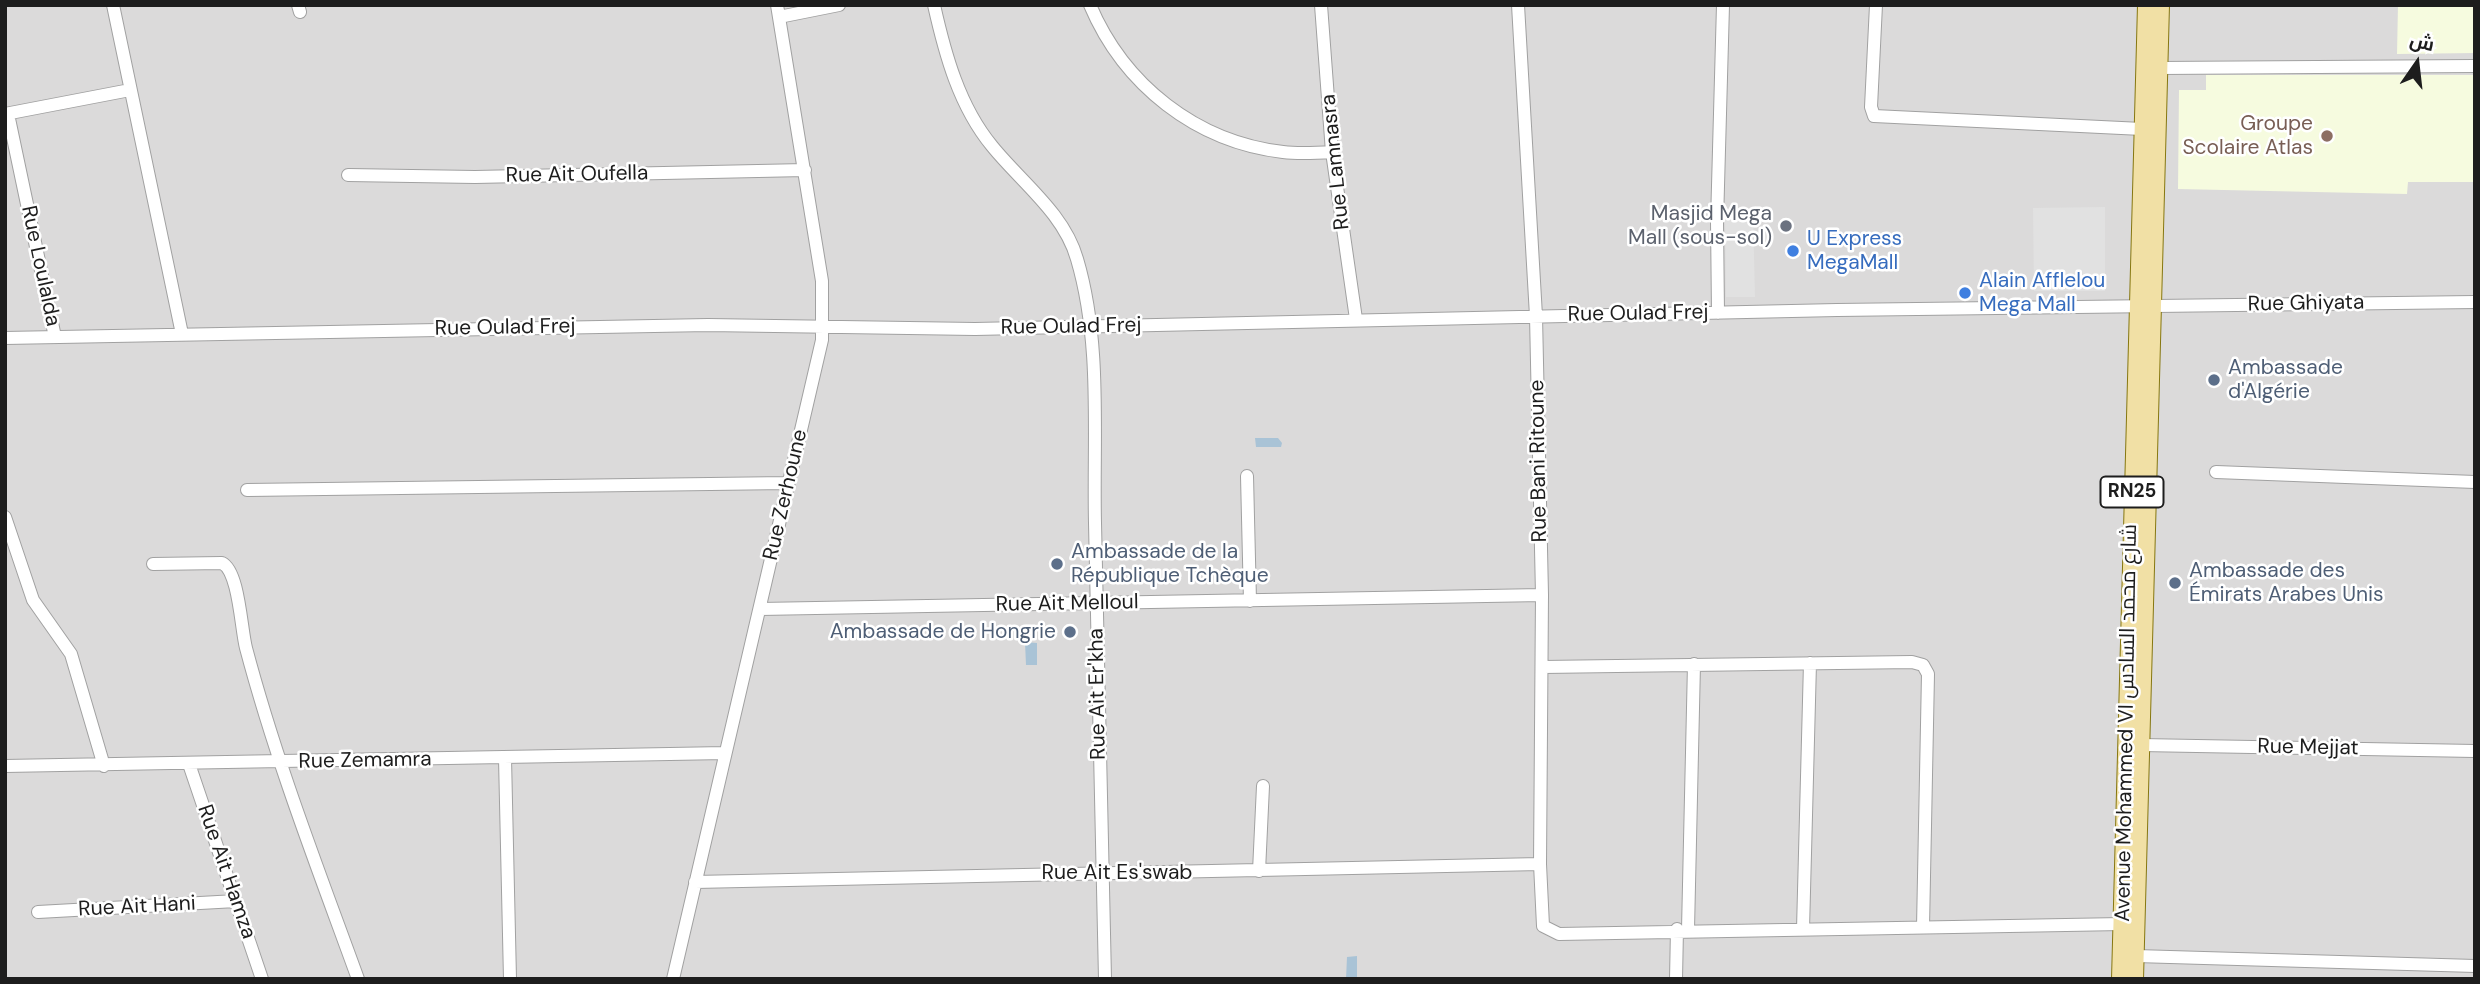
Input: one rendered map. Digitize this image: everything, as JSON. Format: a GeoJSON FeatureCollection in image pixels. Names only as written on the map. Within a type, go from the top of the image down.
{"type":"FeatureCollection","features":[{"type":"Feature","properties":{"kind":"main road","name":"Avenue Mohammed VI شارع محمد السادس"},"geometry":{"type":"LineString","coordinates":[[2135,979],[2141,745],[2145,306],[2142,129],[2146,5]]}},
{"type":"Feature","properties":{"kind":"main road","name":"Avenue Mohammed VI شارع محمد السادس"},"geometry":{"type":"LineString","coordinates":[[2120,979],[2145,306],[2161,5]]}},
{"type":"Feature","properties":{"kind":"street"},"geometry":{"type":"LineString","coordinates":[[113,5],[182,334]]}},
{"type":"Feature","properties":{"kind":"street"},"geometry":{"type":"LineString","coordinates":[[778,11],[839,5]]}},
{"type":"Feature","properties":{"kind":"street","name":"Rue Ait Er'kha"},"geometry":{"type":"LineString","coordinates":[[934,5],[945,53],[969,110],[990,144],[1051,211],[1066,232],[1077,257],[1089,326],[1105,979]]}},
{"type":"Feature","properties":{"kind":"street"},"geometry":{"type":"LineString","coordinates":[[1090,5],[1113,51],[1133,77],[1166,106],[1193,123],[1255,147],[1285,153],[1332,152]]}},
{"type":"Feature","properties":{"kind":"street","name":"Rue Lamnasra"},"geometry":{"type":"LineString","coordinates":[[1321,5],[1332,152],[1356,319]]}},
{"type":"Feature","properties":{"kind":"street","name":"Rue Bani Ritoune"},"geometry":{"type":"LineString","coordinates":[[1518,5],[1536,316],[1543,667],[1540,917],[1543,926],[1559,934],[1682,929]]}},
{"type":"Feature","properties":{"kind":"street"},"geometry":{"type":"LineString","coordinates":[[1718,313],[1717,222],[1723,5]]}},
{"type":"Feature","properties":{"kind":"street"},"geometry":{"type":"LineString","coordinates":[[1876,5],[1871,107],[1874,116],[2142,129]]}},
{"type":"Feature","properties":{"kind":"street","name":"Rue Zerhoune"},"geometry":{"type":"LineString","coordinates":[[673,979],[824,326],[822,281],[806,170],[778,11]]}},
{"type":"Feature","properties":{"kind":"street"},"geometry":{"type":"LineString","coordinates":[[2159,68],[2475,66]]}},
{"type":"Feature","properties":{"kind":"street"},"geometry":{"type":"LineString","coordinates":[[6,114],[130,90]]}},
{"type":"Feature","properties":{"kind":"street","name":"Rue Loulalda"},"geometry":{"type":"LineString","coordinates":[[6,114],[55,337]]}},
{"type":"Feature","properties":{"kind":"street","name":"Rue Ait Oufella"},"geometry":{"type":"LineString","coordinates":[[348,175],[421,177],[806,170]]}},
{"type":"Feature","properties":{"kind":"street","name":"Rue Ghiyata"},"geometry":{"type":"LineString","coordinates":[[2145,306],[2475,302]]}},
{"type":"Feature","properties":{"kind":"street","name":"Rue Oulad Frej"},"geometry":{"type":"LineString","coordinates":[[5,338],[824,326],[876,330],[2145,306]]}},
{"type":"Feature","properties":{"kind":"street"},"geometry":{"type":"LineString","coordinates":[[2216,472],[2475,482]]}},
{"type":"Feature","properties":{"kind":"street"},"geometry":{"type":"LineString","coordinates":[[1247,476],[1250,601]]}},
{"type":"Feature","properties":{"kind":"street"},"geometry":{"type":"LineString","coordinates":[[247,491],[787,483]]}},
{"type":"Feature","properties":{"kind":"street"},"geometry":{"type":"LineString","coordinates":[[5,517],[37,609],[71,654],[104,766]]}},
{"type":"Feature","properties":{"kind":"street"},"geometry":{"type":"LineString","coordinates":[[153,564],[222,563],[229,568],[245,645],[278,763],[358,979]]}},
{"type":"Feature","properties":{"kind":"street","name":"Rue Ait Melloul"},"geometry":{"type":"LineString","coordinates":[[760,609],[1542,595]]}},
{"type":"Feature","properties":{"kind":"street"},"geometry":{"type":"LineString","coordinates":[[1543,667],[1912,662],[1926,668],[1923,927]]}},
{"type":"Feature","properties":{"kind":"street"},"geometry":{"type":"LineString","coordinates":[[1803,929],[1810,663]]}},
{"type":"Feature","properties":{"kind":"street"},"geometry":{"type":"LineString","coordinates":[[1676,979],[1682,929],[1694,664]]}},
{"type":"Feature","properties":{"kind":"street","name":"Rue Mejjat"},"geometry":{"type":"LineString","coordinates":[[2141,745],[2475,751]]}},
{"type":"Feature","properties":{"kind":"street","name":"Rue Zemamra"},"geometry":{"type":"LineString","coordinates":[[5,766],[725,753]]}},
{"type":"Feature","properties":{"kind":"street"},"geometry":{"type":"LineString","coordinates":[[505,758],[510,979]]}},
{"type":"Feature","properties":{"kind":"street","name":"Rue Ait Hamza"},"geometry":{"type":"LineString","coordinates":[[189,764],[262,979]]}},
{"type":"Feature","properties":{"kind":"street"},"geometry":{"type":"LineString","coordinates":[[1259,871],[1263,786]]}},
{"type":"Feature","properties":{"kind":"street","name":"Rue Ait Es'swab"},"geometry":{"type":"LineString","coordinates":[[695,882],[1540,864]]}},
{"type":"Feature","properties":{"kind":"street","name":"Rue Ait Hani"},"geometry":{"type":"LineString","coordinates":[[38,912],[236,901]]}},
{"type":"Feature","properties":{"kind":"street"},"geometry":{"type":"LineString","coordinates":[[1682,929],[2122,924]]}},
{"type":"Feature","properties":{"kind":"street"},"geometry":{"type":"LineString","coordinates":[[2136,956],[2475,965]]}},
{"type":"Feature","properties":{"kind":"shaded area"},"geometry":{"type":"Polygon","coordinates":[[[5,5],[2475,5],[2475,979],[5,979],[5,5]]]}},
{"type":"Feature","properties":{"kind":"shaded area"},"geometry":{"type":"Polygon","coordinates":[[[2398,5],[2475,5],[2475,53],[2397,54],[2398,5]]]}},
{"type":"Feature","properties":{"kind":"shaded area","name":"Groupe Scolaire Atlas"},"geometry":{"type":"Polygon","coordinates":[[[2206,75],[2475,75],[2475,182],[2408,182],[2407,194],[2178,189],[2179,90],[2206,90],[2206,75]]]}},
{"type":"Feature","properties":{"kind":"shaded area"},"geometry":{"type":"Polygon","coordinates":[[[2105,207],[2105,291],[2034,291],[2033,208],[2105,207]]]}},
{"type":"Feature","properties":{"kind":"shaded area"},"geometry":{"type":"Polygon","coordinates":[[[1753,214],[1755,297],[1726,297],[1725,215],[1753,214]]]}},
{"type":"Feature","properties":{"kind":"water"},"geometry":{"type":"Polygon","coordinates":[[[1255,438],[1278,438],[1282,443],[1281,447],[1256,447],[1255,438]]]}},
{"type":"Feature","properties":{"kind":"water"},"geometry":{"type":"Polygon","coordinates":[[[1025,642],[1037,643],[1037,665],[1026,665],[1025,642]]]}},
{"type":"Feature","properties":{"kind":"water"},"geometry":{"type":"Polygon","coordinates":[[[1357,956],[1357,977],[1346,979],[1347,957],[1357,956]]]}},
{"type":"Feature","properties":{"kind":"place","name":"Groupe Scolaire Atlas"},"geometry":{"type":"Point","coordinates":[2327,136]}},
{"type":"Feature","properties":{"kind":"place","name":"Masjid Mega Mall (sous-sol)"},"geometry":{"type":"Point","coordinates":[1786,226]}},
{"type":"Feature","properties":{"kind":"place","name":"U Express MegaMall"},"geometry":{"type":"Point","coordinates":[1793,251]}},
{"type":"Feature","properties":{"kind":"place","name":"Alain Afflelou Mega Mall"},"geometry":{"type":"Point","coordinates":[1965,293]}},
{"type":"Feature","properties":{"kind":"place","name":"Ambassade d'Algérie"},"geometry":{"type":"Point","coordinates":[2214,380]}},
{"type":"Feature","properties":{"kind":"place","name":"Ambassade de la République Tchèque"},"geometry":{"type":"Point","coordinates":[1057,564]}},
{"type":"Feature","properties":{"kind":"place","name":"Ambassade des Émirats Arabes Unis"},"geometry":{"type":"Point","coordinates":[2175,583]}},
{"type":"Feature","properties":{"kind":"place","name":"Ambassade de Hongrie"},"geometry":{"type":"Point","coordinates":[1070,632]}}]}
